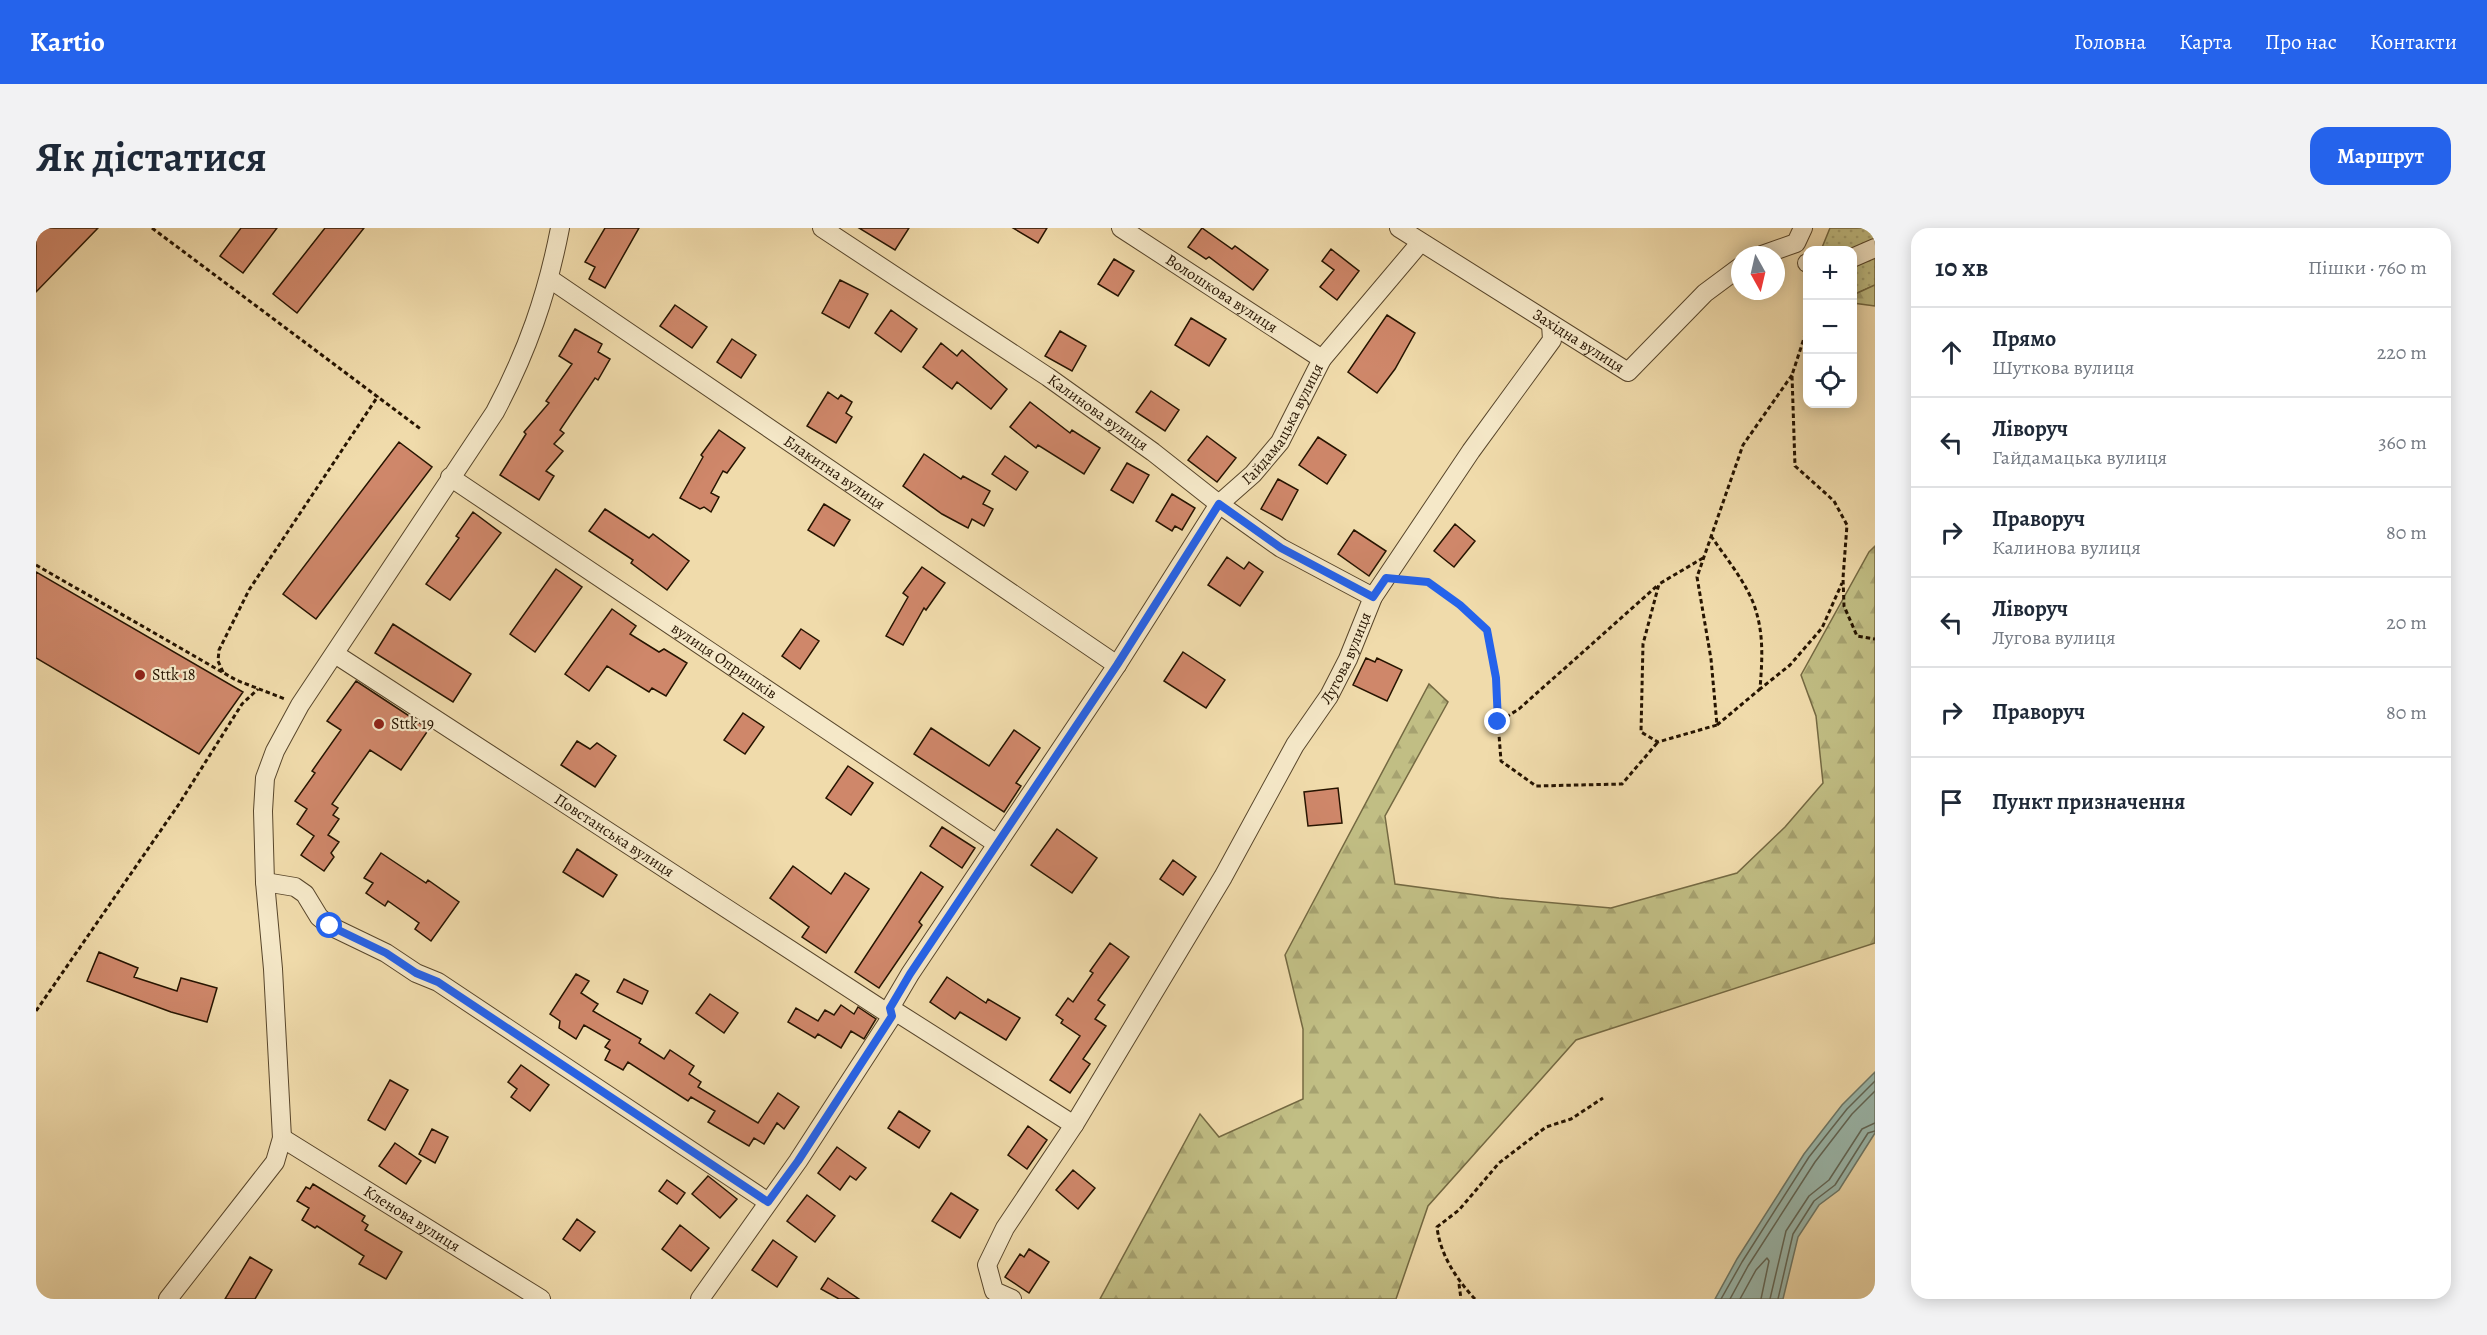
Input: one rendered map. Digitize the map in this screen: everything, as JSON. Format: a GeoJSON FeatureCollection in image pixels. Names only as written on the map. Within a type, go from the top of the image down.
{"type":"FeatureCollection","features":[{"type":"Feature","properties":{"kind":"street"},"geometry":{"type":"LineString","coordinates":[[168,1299],[275,1162],[282,1138],[273,969],[265,882],[263,811],[265,778],[275,751],[300,705],[495,412],[518,368],[550,279],[560,228]]}},
{"type":"Feature","properties":{"kind":"street","name":"Калинова вулиця"},"geometry":{"type":"LineString","coordinates":[[822,228],[1048,377],[1281,548],[1373,597]]}},
{"type":"Feature","properties":{"kind":"street","name":"Волошкова вулиця"},"geometry":{"type":"LineString","coordinates":[[1121,228],[1322,359]]}},
{"type":"Feature","properties":{"kind":"street","name":"Західна вулиця"},"geometry":{"type":"LineString","coordinates":[[1399,228],[1628,372],[1705,293],[1731,274]]}},
{"type":"Feature","properties":{"kind":"street"},"geometry":{"type":"LineString","coordinates":[[1779,246],[1800,235]]}},
{"type":"Feature","properties":{"kind":"street","name":"Гайдамацька вулиця"},"geometry":{"type":"LineString","coordinates":[[700,1299],[798,1161],[997,844],[1117,665],[1219,504],[1253,474],[1280,442],[1322,359],[1420,243]]}},
{"type":"Feature","properties":{"kind":"street"},"geometry":{"type":"LineString","coordinates":[[1857,256],[1875,248]]}},
{"type":"Feature","properties":{"kind":"street","name":"Блакитна вулиця"},"geometry":{"type":"LineString","coordinates":[[550,279],[1117,665]]}},
{"type":"Feature","properties":{"kind":"street","name":"Лугова вулиця"},"geometry":{"type":"LineString","coordinates":[[1012,1299],[994,1291],[987,1265],[1005,1228],[1074,1125],[1223,877],[1295,745],[1329,696],[1348,659],[1373,597],[1472,451],[1552,340],[1551,324]]}},
{"type":"Feature","properties":{"kind":"street","name":"вулиця Опришків"},"geometry":{"type":"LineString","coordinates":[[450,477],[997,844]]}},
{"type":"Feature","properties":{"kind":"street","name":"Повстанська вулиця"},"geometry":{"type":"LineString","coordinates":[[335,654],[891,1012],[1074,1125]]}},
{"type":"Feature","properties":{"kind":"street"},"geometry":{"type":"LineString","coordinates":[[265,882],[295,887],[305,894],[319,916],[330,926],[386,953],[416,973],[438,982],[768,1202]]}},
{"type":"Feature","properties":{"kind":"street","name":"Кленова вулиця"},"geometry":{"type":"LineString","coordinates":[[282,1138],[541,1299]]}},
{"type":"Feature","properties":{"kind":"path"},"geometry":{"type":"LineString","coordinates":[[152,228],[422,430]]}},
{"type":"Feature","properties":{"kind":"path"},"geometry":{"type":"LineString","coordinates":[[1717,725],[1711,659],[1697,577],[1743,445],[1792,375],[1803,341]]}},
{"type":"Feature","properties":{"kind":"path"},"geometry":{"type":"LineString","coordinates":[[1792,375],[1795,466],[1834,501],[1847,525],[1843,581],[1844,606],[1857,636],[1875,639]]}},
{"type":"Feature","properties":{"kind":"path"},"geometry":{"type":"LineString","coordinates":[[223,672],[218,661],[219,650],[249,590],[378,396]]}},
{"type":"Feature","properties":{"kind":"path"},"geometry":{"type":"LineString","coordinates":[[1711,536],[1734,567],[1756,610],[1763,650],[1760,690]]}},
{"type":"Feature","properties":{"kind":"path"},"geometry":{"type":"LineString","coordinates":[[1498,722],[1519,709],[1659,584],[1703,558]]}},
{"type":"Feature","properties":{"kind":"path"},"geometry":{"type":"LineString","coordinates":[[36,565],[223,672],[258,689],[300,705]]}},
{"type":"Feature","properties":{"kind":"path"},"geometry":{"type":"LineString","coordinates":[[1386,578],[1428,582],[1460,605],[1487,630],[1496,678],[1501,760],[1536,786],[1622,783],[1659,742],[1717,725],[1790,665],[1822,628],[1843,581]]}},
{"type":"Feature","properties":{"kind":"path"},"geometry":{"type":"LineString","coordinates":[[1659,584],[1643,644],[1641,732],[1659,742]]}},
{"type":"Feature","properties":{"kind":"path"},"geometry":{"type":"LineString","coordinates":[[36,1011],[179,804],[242,704],[258,689]]}},
{"type":"Feature","properties":{"kind":"path"},"geometry":{"type":"LineString","coordinates":[[1475,1299],[1459,1282],[1439,1241],[1437,1227],[1459,1210],[1499,1163],[1546,1127],[1571,1119],[1603,1098]]}},
{"type":"Feature","properties":{"kind":"path"},"geometry":{"type":"LineString","coordinates":[[1459,1282],[1461,1299]]}},
{"type":"Feature","properties":{"kind":"green space"},"geometry":{"type":"Polygon","coordinates":[[[1830,228],[1875,228],[1875,285],[1857,293],[1857,246],[1823,246],[1830,228]]]}},
{"type":"Feature","properties":{"kind":"green space"},"geometry":{"type":"Polygon","coordinates":[[[1875,285],[1875,306],[1857,304],[1857,293],[1875,285]]]}},
{"type":"Feature","properties":{"kind":"green space"},"geometry":{"type":"Polygon","coordinates":[[[1875,546],[1875,943],[1576,1040],[1428,1206],[1396,1299],[1100,1299],[1200,1114],[1219,1137],[1303,1099],[1303,1029],[1285,955],[1429,684],[1448,702],[1385,816],[1395,884],[1499,898],[1611,908],[1737,873],[1785,827],[1823,783],[1816,716],[1801,675],[1869,552],[1875,546]]]}},
{"type":"Feature","properties":{"kind":"water"},"geometry":{"type":"Polygon","coordinates":[[[1875,1072],[1875,1133],[1839,1190],[1819,1205],[1798,1237],[1783,1299],[1715,1299],[1737,1259],[1804,1154],[1842,1105],[1875,1072]]]}},
{"type":"Feature","properties":{"kind":"building"},"geometry":{"type":"Polygon","coordinates":[[[36,228],[98,228],[36,292],[36,228]]]}},
{"type":"Feature","properties":{"kind":"building"},"geometry":{"type":"Polygon","coordinates":[[[241,228],[277,228],[243,273],[220,256],[241,228]]]}},
{"type":"Feature","properties":{"kind":"building"},"geometry":{"type":"Polygon","coordinates":[[[325,228],[364,228],[297,313],[273,294],[325,228]]]}},
{"type":"Feature","properties":{"kind":"building"},"geometry":{"type":"Polygon","coordinates":[[[605,228],[639,228],[605,288],[589,279],[595,267],[585,262],[605,228]]]}},
{"type":"Feature","properties":{"kind":"building"},"geometry":{"type":"Polygon","coordinates":[[[859,228],[909,228],[895,250],[859,228]]]}},
{"type":"Feature","properties":{"kind":"building"},"geometry":{"type":"Polygon","coordinates":[[[1013,228],[1047,228],[1038,243],[1013,228]]]}},
{"type":"Feature","properties":{"kind":"building"},"geometry":{"type":"Polygon","coordinates":[[[1202,228],[1232,249],[1235,246],[1268,270],[1253,290],[1209,257],[1206,259],[1188,247],[1202,228]]]}},
{"type":"Feature","properties":{"kind":"building"},"geometry":{"type":"Polygon","coordinates":[[[1331,249],[1359,271],[1337,300],[1320,287],[1334,270],[1322,261],[1331,249]]]}},
{"type":"Feature","properties":{"kind":"building"},"geometry":{"type":"Polygon","coordinates":[[[1114,259],[1134,271],[1118,296],[1098,284],[1114,259]]]}},
{"type":"Feature","properties":{"kind":"building"},"geometry":{"type":"Polygon","coordinates":[[[840,280],[868,294],[849,328],[822,313],[840,280]]]}},
{"type":"Feature","properties":{"kind":"building"},"geometry":{"type":"Polygon","coordinates":[[[675,305],[707,327],[692,348],[660,326],[675,305]]]}},
{"type":"Feature","properties":{"kind":"building"},"geometry":{"type":"Polygon","coordinates":[[[891,310],[917,329],[901,352],[875,333],[891,310]]]}},
{"type":"Feature","properties":{"kind":"building"},"geometry":{"type":"Polygon","coordinates":[[[1387,315],[1415,333],[1395,369],[1377,393],[1348,372],[1387,315]]]}},
{"type":"Feature","properties":{"kind":"building"},"geometry":{"type":"Polygon","coordinates":[[[1191,318],[1226,339],[1209,366],[1175,345],[1191,318]]]}},
{"type":"Feature","properties":{"kind":"building"},"geometry":{"type":"Polygon","coordinates":[[[575,329],[602,344],[598,352],[610,359],[598,380],[595,378],[560,430],[564,433],[554,444],[563,451],[546,471],[554,476],[539,500],[500,475],[526,434],[524,432],[549,403],[546,401],[572,364],[559,356],[575,329]]]}},
{"type":"Feature","properties":{"kind":"building"},"geometry":{"type":"Polygon","coordinates":[[[1060,331],[1086,346],[1072,371],[1045,356],[1060,331]]]}},
{"type":"Feature","properties":{"kind":"building"},"geometry":{"type":"Polygon","coordinates":[[[732,339],[756,355],[741,378],[717,362],[732,339]]]}},
{"type":"Feature","properties":{"kind":"building"},"geometry":{"type":"Polygon","coordinates":[[[941,343],[957,356],[962,350],[1007,389],[991,409],[957,382],[952,389],[923,367],[941,343]]]}},
{"type":"Feature","properties":{"kind":"building"},"geometry":{"type":"Polygon","coordinates":[[[1151,391],[1179,410],[1165,431],[1136,412],[1151,391]]]}},
{"type":"Feature","properties":{"kind":"building"},"geometry":{"type":"Polygon","coordinates":[[[828,392],[838,399],[841,395],[852,402],[846,413],[852,417],[836,443],[807,426],[828,392]]]}},
{"type":"Feature","properties":{"kind":"building"},"geometry":{"type":"Polygon","coordinates":[[[1030,402],[1070,433],[1072,430],[1100,448],[1084,474],[1038,445],[1036,448],[1010,427],[1030,402]]]}},
{"type":"Feature","properties":{"kind":"building"},"geometry":{"type":"Polygon","coordinates":[[[719,430],[745,448],[727,473],[723,471],[711,493],[719,497],[711,512],[680,498],[703,457],[701,455],[719,430]]]}},
{"type":"Feature","properties":{"kind":"building"},"geometry":{"type":"Polygon","coordinates":[[[1207,436],[1236,458],[1217,482],[1188,460],[1207,436]]]}},
{"type":"Feature","properties":{"kind":"building"},"geometry":{"type":"Polygon","coordinates":[[[1318,437],[1346,455],[1327,484],[1299,465],[1318,437]]]}},
{"type":"Feature","properties":{"kind":"building"},"geometry":{"type":"Polygon","coordinates":[[[399,442],[432,467],[316,619],[283,594],[399,442]]]}},
{"type":"Feature","properties":{"kind":"building"},"geometry":{"type":"Polygon","coordinates":[[[924,454],[961,479],[963,476],[990,491],[983,504],[993,509],[984,526],[972,519],[968,528],[942,514],[903,486],[924,454]]]}},
{"type":"Feature","properties":{"kind":"building"},"geometry":{"type":"Polygon","coordinates":[[[1005,456],[1028,472],[1016,490],[992,474],[1005,456]]]}},
{"type":"Feature","properties":{"kind":"building"},"geometry":{"type":"Polygon","coordinates":[[[1127,463],[1149,475],[1133,503],[1111,490],[1127,463]]]}},
{"type":"Feature","properties":{"kind":"building"},"geometry":{"type":"Polygon","coordinates":[[[1278,479],[1298,490],[1282,520],[1261,509],[1278,479]]]}},
{"type":"Feature","properties":{"kind":"building"},"geometry":{"type":"Polygon","coordinates":[[[1172,494],[1195,508],[1182,530],[1175,526],[1172,531],[1156,521],[1172,494]]]}},
{"type":"Feature","properties":{"kind":"building"},"geometry":{"type":"Polygon","coordinates":[[[824,504],[850,520],[834,546],[808,530],[824,504]]]}},
{"type":"Feature","properties":{"kind":"building"},"geometry":{"type":"Polygon","coordinates":[[[605,509],[649,538],[653,534],[689,561],[667,590],[631,563],[633,560],[589,531],[605,509]]]}},
{"type":"Feature","properties":{"kind":"building"},"geometry":{"type":"Polygon","coordinates":[[[473,512],[501,533],[450,600],[426,584],[459,538],[456,536],[473,512]]]}},
{"type":"Feature","properties":{"kind":"building"},"geometry":{"type":"Polygon","coordinates":[[[1455,524],[1475,541],[1454,567],[1434,551],[1455,524]]]}},
{"type":"Feature","properties":{"kind":"building"},"geometry":{"type":"Polygon","coordinates":[[[1354,530],[1386,551],[1369,576],[1338,554],[1354,530]]]}},
{"type":"Feature","properties":{"kind":"building"},"geometry":{"type":"Polygon","coordinates":[[[1227,557],[1244,569],[1249,562],[1263,572],[1240,606],[1208,585],[1227,557]]]}},
{"type":"Feature","properties":{"kind":"building"},"geometry":{"type":"Polygon","coordinates":[[[922,567],[945,583],[926,610],[924,608],[903,645],[886,636],[908,597],[903,593],[922,567]]]}},
{"type":"Feature","properties":{"kind":"building"},"geometry":{"type":"Polygon","coordinates":[[[556,569],[582,587],[535,652],[510,634],[556,569]]]}},
{"type":"Feature","properties":{"kind":"building","name":"Sttk 18"},"geometry":{"type":"Polygon","coordinates":[[[36,572],[243,692],[199,754],[36,658],[36,572]]]}},
{"type":"Feature","properties":{"kind":"building"},"geometry":{"type":"Polygon","coordinates":[[[612,609],[636,626],[630,634],[659,652],[664,649],[687,663],[666,696],[652,688],[649,692],[607,666],[589,691],[565,674],[612,609]]]}},
{"type":"Feature","properties":{"kind":"building"},"geometry":{"type":"Polygon","coordinates":[[[393,624],[471,674],[453,702],[375,653],[393,624]]]}},
{"type":"Feature","properties":{"kind":"building"},"geometry":{"type":"Polygon","coordinates":[[[801,629],[819,641],[800,669],[782,656],[801,629]]]}},
{"type":"Feature","properties":{"kind":"building"},"geometry":{"type":"Polygon","coordinates":[[[1183,652],[1225,680],[1206,708],[1164,681],[1183,652]]]}},
{"type":"Feature","properties":{"kind":"building"},"geometry":{"type":"Polygon","coordinates":[[[1366,658],[1375,662],[1377,658],[1402,670],[1387,701],[1353,685],[1366,658]]]}},
{"type":"Feature","properties":{"kind":"building"},"geometry":{"type":"Polygon","coordinates":[[[356,681],[429,729],[401,770],[370,750],[332,804],[338,808],[333,815],[339,819],[328,835],[339,842],[331,853],[334,857],[324,871],[301,855],[314,836],[297,824],[307,809],[295,801],[315,773],[312,771],[341,730],[327,721],[356,681]]]}},
{"type":"Feature","properties":{"kind":"building"},"geometry":{"type":"Polygon","coordinates":[[[743,713],[764,727],[745,754],[724,740],[743,713]]]}},
{"type":"Feature","properties":{"kind":"building"},"geometry":{"type":"Polygon","coordinates":[[[931,728],[989,766],[1014,730],[1040,748],[1016,783],[1021,786],[1004,812],[914,754],[931,728]]]}},
{"type":"Feature","properties":{"kind":"building"},"geometry":{"type":"Polygon","coordinates":[[[577,741],[590,749],[597,743],[616,756],[595,787],[561,765],[577,741]]]}},
{"type":"Feature","properties":{"kind":"building"},"geometry":{"type":"Polygon","coordinates":[[[848,766],[873,783],[851,815],[826,798],[848,766]]]}},
{"type":"Feature","properties":{"kind":"building"},"geometry":{"type":"Polygon","coordinates":[[[1338,788],[1342,823],[1308,826],[1304,792],[1338,788]]]}},
{"type":"Feature","properties":{"kind":"building"},"geometry":{"type":"Polygon","coordinates":[[[942,827],[975,848],[962,868],[930,846],[942,827]]]}},
{"type":"Feature","properties":{"kind":"building"},"geometry":{"type":"Polygon","coordinates":[[[1057,829],[1097,858],[1072,893],[1031,865],[1057,829]]]}},
{"type":"Feature","properties":{"kind":"building"},"geometry":{"type":"Polygon","coordinates":[[[577,849],[617,875],[603,897],[563,872],[577,849]]]}},
{"type":"Feature","properties":{"kind":"building"},"geometry":{"type":"Polygon","coordinates":[[[381,853],[426,883],[428,880],[459,902],[431,941],[415,929],[419,923],[388,901],[385,906],[366,893],[373,883],[364,878],[381,853]]]}},
{"type":"Feature","properties":{"kind":"building"},"geometry":{"type":"Polygon","coordinates":[[[1173,860],[1196,877],[1183,895],[1160,879],[1173,860]]]}},
{"type":"Feature","properties":{"kind":"building"},"geometry":{"type":"Polygon","coordinates":[[[793,866],[831,894],[845,873],[869,889],[826,953],[802,937],[809,927],[770,898],[793,866]]]}},
{"type":"Feature","properties":{"kind":"building"},"geometry":{"type":"Polygon","coordinates":[[[921,872],[943,887],[919,922],[922,925],[879,988],[855,972],[921,872]]]}},
{"type":"Feature","properties":{"kind":"building"},"geometry":{"type":"Polygon","coordinates":[[[1110,943],[1129,957],[1098,1000],[1105,1005],[1095,1019],[1106,1026],[1083,1059],[1090,1064],[1070,1093],[1050,1080],[1080,1036],[1061,1023],[1063,1020],[1056,1015],[1068,998],[1073,1002],[1093,973],[1090,971],[1110,943]]]}},
{"type":"Feature","properties":{"kind":"building"},"geometry":{"type":"Polygon","coordinates":[[[99,952],[138,968],[134,977],[177,991],[181,978],[217,988],[207,1022],[171,1012],[87,981],[99,952]]]}},
{"type":"Feature","properties":{"kind":"building"},"geometry":{"type":"Polygon","coordinates":[[[576,974],[589,981],[581,993],[598,1004],[593,1011],[641,1039],[639,1043],[664,1059],[670,1050],[694,1066],[689,1074],[701,1082],[698,1087],[758,1123],[778,1093],[799,1107],[784,1129],[777,1123],[764,1144],[754,1138],[749,1146],[708,1122],[715,1111],[691,1097],[688,1101],[628,1062],[623,1070],[605,1060],[610,1050],[605,1047],[610,1040],[584,1025],[576,1039],[559,1028],[560,1021],[550,1014],[576,974]]]}},
{"type":"Feature","properties":{"kind":"building"},"geometry":{"type":"Polygon","coordinates":[[[947,977],[986,1003],[988,999],[1020,1018],[1006,1040],[960,1012],[955,1019],[930,1002],[947,977]]]}},
{"type":"Feature","properties":{"kind":"building"},"geometry":{"type":"Polygon","coordinates":[[[624,979],[648,991],[642,1004],[617,992],[624,979]]]}},
{"type":"Feature","properties":{"kind":"building"},"geometry":{"type":"Polygon","coordinates":[[[710,994],[738,1013],[724,1033],[696,1013],[710,994]]]}},
{"type":"Feature","properties":{"kind":"building"},"geometry":{"type":"Polygon","coordinates":[[[841,1005],[854,1014],[858,1007],[876,1019],[864,1039],[851,1031],[841,1048],[818,1034],[815,1038],[788,1022],[796,1008],[818,1021],[825,1010],[834,1015],[841,1005]]]}},
{"type":"Feature","properties":{"kind":"building"},"geometry":{"type":"Polygon","coordinates":[[[521,1065],[549,1085],[530,1111],[511,1097],[517,1089],[508,1082],[521,1065]]]}},
{"type":"Feature","properties":{"kind":"building"},"geometry":{"type":"Polygon","coordinates":[[[390,1080],[408,1090],[385,1130],[368,1120],[390,1080]]]}},
{"type":"Feature","properties":{"kind":"building"},"geometry":{"type":"Polygon","coordinates":[[[899,1111],[930,1131],[919,1148],[888,1128],[899,1111]]]}},
{"type":"Feature","properties":{"kind":"building"},"geometry":{"type":"Polygon","coordinates":[[[1028,1126],[1047,1140],[1027,1169],[1008,1155],[1028,1126]]]}},
{"type":"Feature","properties":{"kind":"building"},"geometry":{"type":"Polygon","coordinates":[[[432,1129],[448,1137],[435,1163],[419,1154],[432,1129]]]}},
{"type":"Feature","properties":{"kind":"building"},"geometry":{"type":"Polygon","coordinates":[[[395,1143],[421,1161],[406,1184],[379,1166],[395,1143]]]}},
{"type":"Feature","properties":{"kind":"building"},"geometry":{"type":"Polygon","coordinates":[[[837,1147],[866,1168],[856,1180],[850,1176],[840,1190],[818,1173],[837,1147]]]}},
{"type":"Feature","properties":{"kind":"building"},"geometry":{"type":"Polygon","coordinates":[[[1073,1170],[1095,1188],[1078,1209],[1056,1190],[1073,1170]]]}},
{"type":"Feature","properties":{"kind":"building"},"geometry":{"type":"Polygon","coordinates":[[[708,1176],[737,1199],[720,1218],[692,1194],[708,1176]]]}},
{"type":"Feature","properties":{"kind":"building"},"geometry":{"type":"Polygon","coordinates":[[[667,1180],[685,1193],[677,1204],[659,1191],[667,1180]]]}},
{"type":"Feature","properties":{"kind":"building"},"geometry":{"type":"Polygon","coordinates":[[[313,1184],[365,1216],[362,1221],[368,1225],[365,1230],[402,1252],[386,1279],[359,1264],[364,1256],[317,1226],[315,1228],[302,1220],[309,1208],[297,1201],[306,1187],[310,1189],[313,1184]]]}},
{"type":"Feature","properties":{"kind":"building"},"geometry":{"type":"Polygon","coordinates":[[[951,1193],[978,1210],[960,1238],[932,1221],[951,1193]]]}},
{"type":"Feature","properties":{"kind":"building"},"geometry":{"type":"Polygon","coordinates":[[[807,1195],[835,1216],[815,1242],[787,1221],[807,1195]]]}},
{"type":"Feature","properties":{"kind":"building"},"geometry":{"type":"Polygon","coordinates":[[[577,1219],[595,1232],[580,1251],[563,1239],[577,1219]]]}},
{"type":"Feature","properties":{"kind":"building"},"geometry":{"type":"Polygon","coordinates":[[[680,1225],[709,1248],[691,1271],[662,1249],[680,1225]]]}},
{"type":"Feature","properties":{"kind":"building"},"geometry":{"type":"Polygon","coordinates":[[[773,1240],[797,1257],[777,1287],[752,1270],[773,1240]]]}},
{"type":"Feature","properties":{"kind":"building"},"geometry":{"type":"Polygon","coordinates":[[[1029,1249],[1049,1262],[1029,1293],[1005,1277],[1020,1254],[1024,1257],[1029,1249]]]}},
{"type":"Feature","properties":{"kind":"building"},"geometry":{"type":"Polygon","coordinates":[[[250,1257],[272,1270],[255,1299],[225,1299],[250,1257]]]}},
{"type":"Feature","properties":{"kind":"building"},"geometry":{"type":"Polygon","coordinates":[[[828,1278],[859,1299],[839,1299],[821,1289],[828,1278]]]}},
{"type":"Feature","properties":{"kind":"place","name":"Sttk 18"},"geometry":{"type":"Point","coordinates":[140,675]}},
{"type":"Feature","properties":{"kind":"place","name":"Sttk 19"},"geometry":{"type":"Point","coordinates":[379,724]}},
{"type":"Feature","properties":{"kind":"route"},"geometry":{"type":"LineString","coordinates":[[330,926],[386,953],[416,973],[438,982],[768,1202],[798,1161],[892,1016],[890,1008],[910,974],[1117,665],[1219,504],[1281,548],[1373,597],[1386,578],[1408,580],[1428,582],[1460,605],[1487,630],[1496,678],[1498,722]]}}]}
